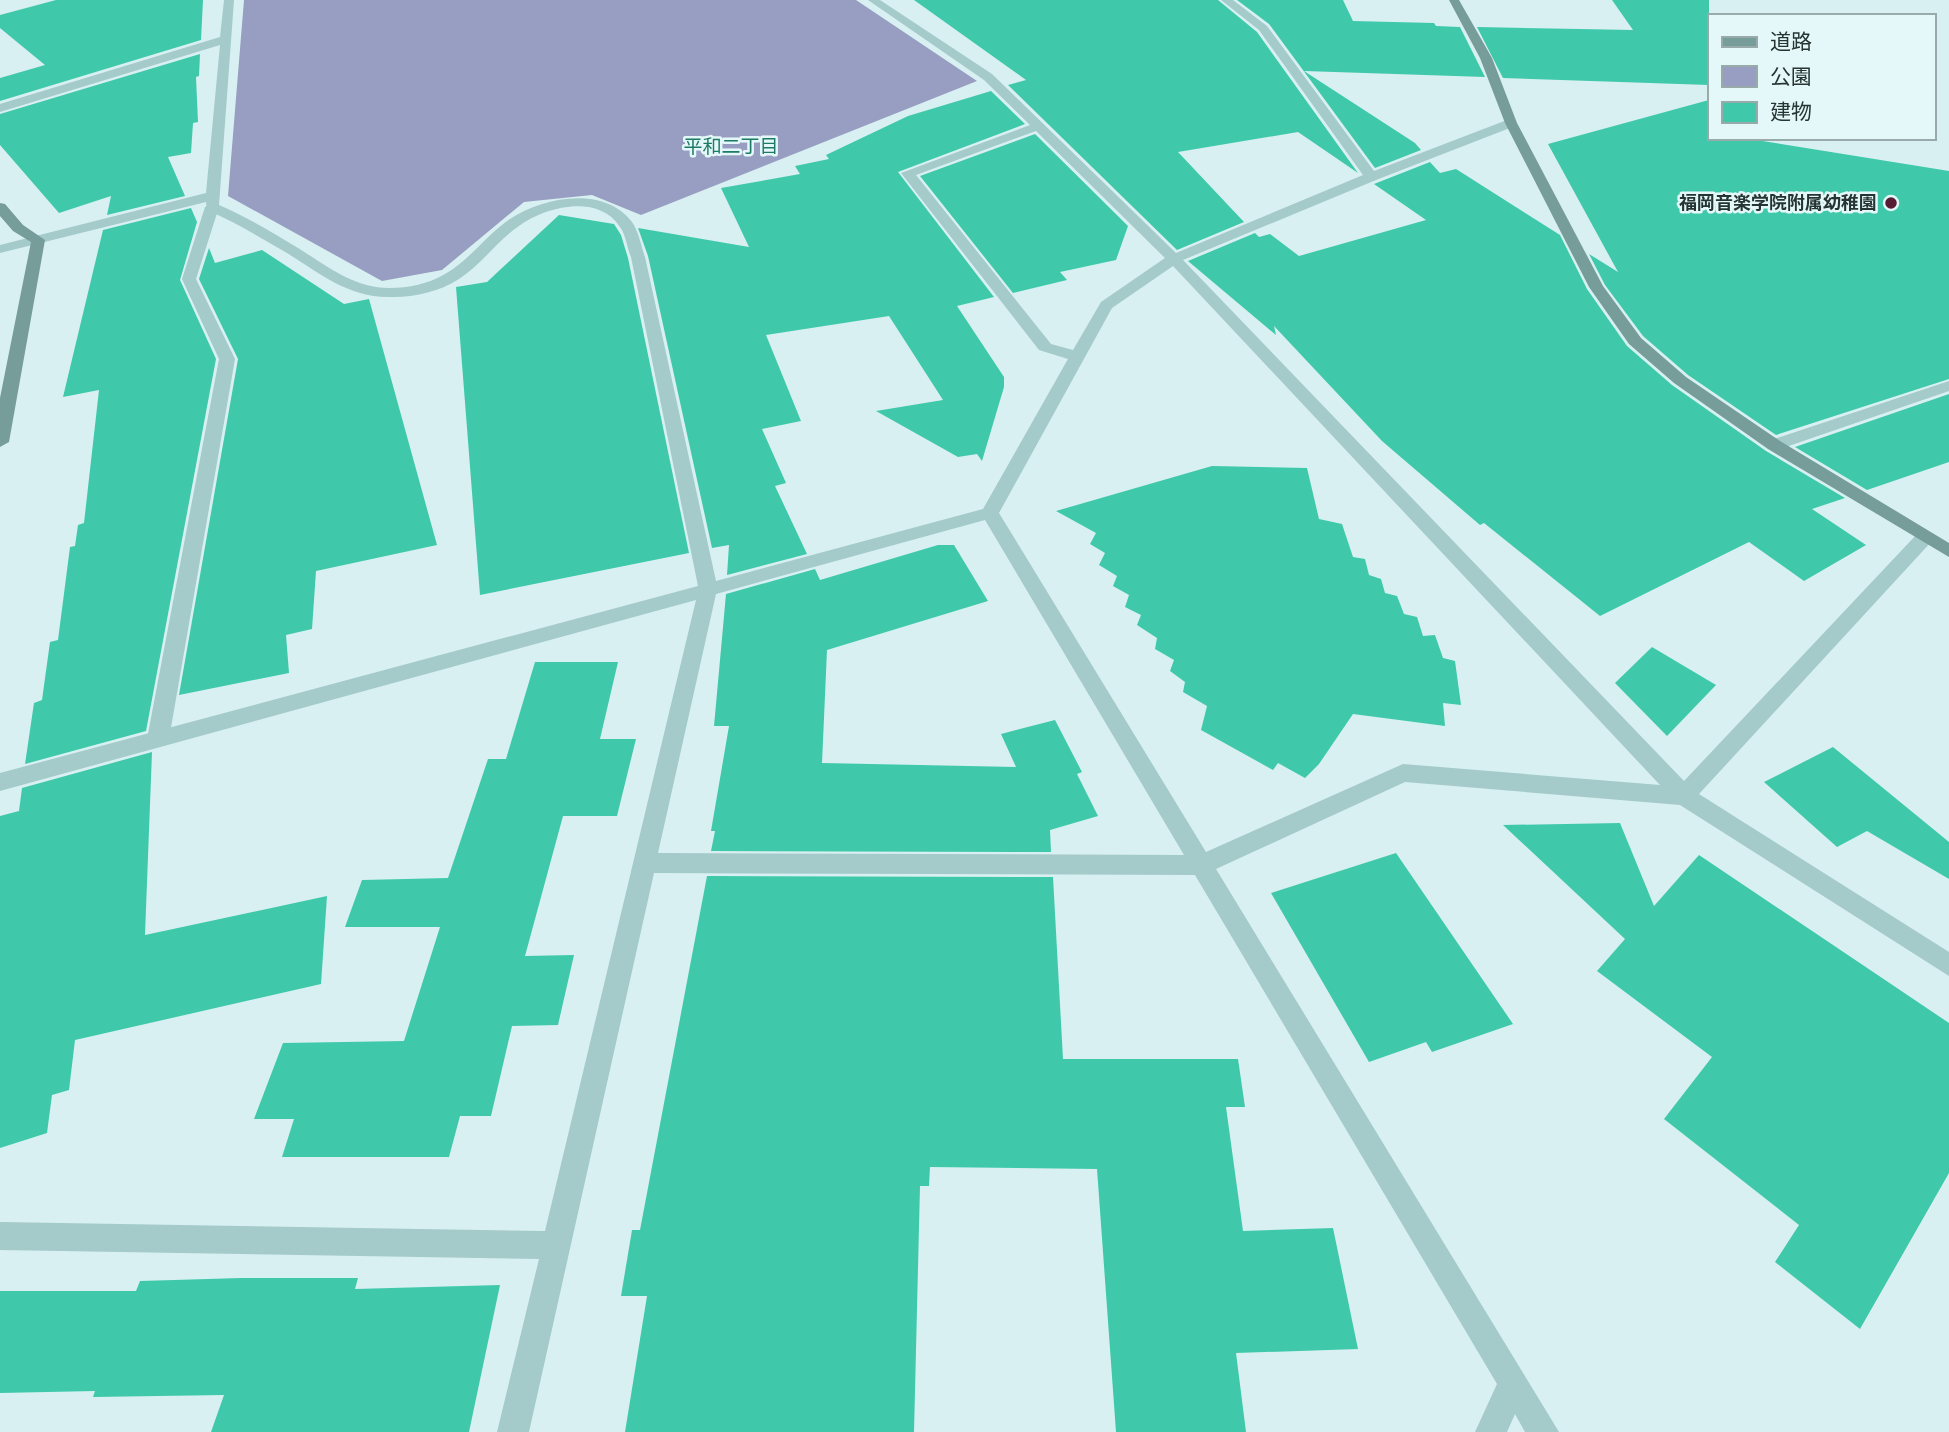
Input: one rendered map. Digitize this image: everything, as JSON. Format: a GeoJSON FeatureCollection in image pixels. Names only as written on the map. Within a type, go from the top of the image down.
{"type":"FeatureCollection","features":[{"type":"Feature","properties":{"kind":"street"},"geometry":{"type":"LineString","coordinates":[[158,738],[227,359],[189,279],[212,201],[229,0]]}},
{"type":"Feature","properties":{"kind":"street"},"geometry":{"type":"LineString","coordinates":[[873,0],[989,77],[1039,126],[1174,259],[1684,796],[1949,965]]}},
{"type":"Feature","properties":{"kind":"street"},"geometry":{"type":"LineString","coordinates":[[1226,0],[1263,28],[1371,177]]}},
{"type":"Feature","properties":{"kind":"street"},"geometry":{"type":"LineString","coordinates":[[1454,0],[1486,58],[1511,123],[1596,287],[1636,341],[1680,380],[1774,445],[1949,551]]}},
{"type":"Feature","properties":{"kind":"street"},"geometry":{"type":"LineString","coordinates":[[0,108],[226,39]]}},
{"type":"Feature","properties":{"kind":"street"},"geometry":{"type":"LineString","coordinates":[[0,782],[990,513],[1106,305],[1174,259],[1371,177],[1511,123]]}},
{"type":"Feature","properties":{"kind":"street"},"geometry":{"type":"LineString","coordinates":[[1039,126],[908,173],[1045,347],[1078,358]]}},
{"type":"Feature","properties":{"kind":"street"},"geometry":{"type":"LineString","coordinates":[[0,249],[212,201],[351,287],[377,292],[406,292],[453,276],[514,222],[544,207],[582,203],[607,209],[625,223],[638,257],[708,589],[513,1432]]}},
{"type":"Feature","properties":{"kind":"street"},"geometry":{"type":"LineString","coordinates":[[0,206],[18,228],[38,240]]}},
{"type":"Feature","properties":{"kind":"street"},"geometry":{"type":"LineString","coordinates":[[0,442],[38,240]]}},
{"type":"Feature","properties":{"kind":"street"},"geometry":{"type":"LineString","coordinates":[[1774,445],[1949,386]]}},
{"type":"Feature","properties":{"kind":"street"},"geometry":{"type":"LineString","coordinates":[[990,513],[1543,1432]]}},
{"type":"Feature","properties":{"kind":"street"},"geometry":{"type":"LineString","coordinates":[[1684,796],[1925,537]]}},
{"type":"Feature","properties":{"kind":"street"},"geometry":{"type":"LineString","coordinates":[[645,863],[1201,865],[1403,773],[1684,796]]}},
{"type":"Feature","properties":{"kind":"street"},"geometry":{"type":"LineString","coordinates":[[0,1236],[556,1245]]}},
{"type":"Feature","properties":{"kind":"street"},"geometry":{"type":"LineString","coordinates":[[1491,1432],[1513,1382]]}},
{"type":"Feature","properties":{"kind":"green space"},"geometry":{"type":"Polygon","coordinates":[[[244,0],[856,0],[977,81],[641,215],[592,195],[524,202],[442,270],[382,281],[228,196],[244,0]]]}},
{"type":"Feature","properties":{"kind":"building"},"geometry":{"type":"Polygon","coordinates":[[[56,0],[203,0],[201,40],[0,101],[0,78],[45,65],[0,28],[0,15],[56,0]]]}},
{"type":"Feature","properties":{"kind":"building"},"geometry":{"type":"Polygon","coordinates":[[[914,0],[1218,0],[1257,32],[1358,173],[1298,132],[1178,152],[1244,222],[1177,250],[1008,85],[1026,80],[914,0]]]}},
{"type":"Feature","properties":{"kind":"building"},"geometry":{"type":"Polygon","coordinates":[[[1237,0],[1343,0],[1353,21],[1434,23],[1436,26],[1460,27],[1485,77],[1304,71],[1415,143],[1421,150],[1375,168],[1269,24],[1237,0]]]}},
{"type":"Feature","properties":{"kind":"building"},"geometry":{"type":"Polygon","coordinates":[[[1612,0],[1709,0],[1708,85],[1503,78],[1477,27],[1633,30],[1612,0]]]}},
{"type":"Feature","properties":{"kind":"building"},"geometry":{"type":"Polygon","coordinates":[[[200,54],[199,76],[196,77],[198,122],[193,123],[191,153],[168,157],[185,196],[107,215],[111,196],[59,213],[0,145],[0,114],[200,54]]]}},
{"type":"Feature","properties":{"kind":"building"},"geometry":{"type":"Polygon","coordinates":[[[991,91],[1025,124],[898,172],[994,297],[957,306],[1004,377],[1004,387],[982,461],[977,454],[958,457],[876,411],[943,400],[889,316],[766,335],[801,421],[762,429],[786,483],[775,486],[807,554],[727,575],[729,545],[712,548],[648,256],[638,228],[749,247],[721,188],[800,174],[795,166],[829,159],[826,155],[908,116],[991,91]]]}},
{"type":"Feature","properties":{"kind":"building"},"geometry":{"type":"Polygon","coordinates":[[[1708,100],[1708,140],[1756,140],[1949,171],[1949,379],[1776,435],[1688,375],[1643,336],[1605,285],[1589,254],[1618,272],[1548,144],[1708,100]]]}},
{"type":"Feature","properties":{"kind":"building"},"geometry":{"type":"Polygon","coordinates":[[[1035,134],[1128,226],[1116,260],[1060,272],[1067,280],[1013,293],[920,176],[1035,134]]]}},
{"type":"Feature","properties":{"kind":"building"},"geometry":{"type":"Polygon","coordinates":[[[1430,162],[1440,173],[1456,169],[1560,235],[1587,289],[1627,346],[1672,385],[1766,451],[1845,498],[1812,509],[1866,545],[1804,581],[1749,542],[1600,616],[1484,523],[1480,525],[1382,441],[1274,326],[1276,335],[1188,261],[1255,233],[1259,237],[1270,234],[1299,256],[1426,220],[1374,184],[1430,162]]]}},
{"type":"Feature","properties":{"kind":"building"},"geometry":{"type":"Polygon","coordinates":[[[191,208],[197,222],[180,280],[216,359],[146,731],[25,764],[34,703],[42,700],[50,642],[58,640],[70,547],[75,546],[78,525],[84,523],[99,390],[63,397],[103,230],[191,208]]]}},
{"type":"Feature","properties":{"kind":"building"},"geometry":{"type":"Polygon","coordinates":[[[559,215],[614,224],[621,235],[689,553],[480,595],[456,287],[487,282],[559,215]]]}},
{"type":"Feature","properties":{"kind":"building"},"geometry":{"type":"Polygon","coordinates":[[[209,248],[215,263],[262,250],[344,304],[369,299],[437,545],[316,571],[312,629],[286,635],[289,673],[179,695],[238,359],[199,279],[209,248]]]}},
{"type":"Feature","properties":{"kind":"building"},"geometry":{"type":"Polygon","coordinates":[[[1949,394],[1949,462],[1867,490],[1795,447],[1949,394]]]}},
{"type":"Feature","properties":{"kind":"building"},"geometry":{"type":"Polygon","coordinates":[[[1212,466],[1307,468],[1319,519],[1342,524],[1353,557],[1365,559],[1369,575],[1381,579],[1385,593],[1397,596],[1404,614],[1417,617],[1423,636],[1435,635],[1443,658],[1455,661],[1461,705],[1443,703],[1445,726],[1353,714],[1319,764],[1305,778],[1278,763],[1273,770],[1201,730],[1207,706],[1183,692],[1185,682],[1170,671],[1174,660],[1155,649],[1157,638],[1137,625],[1141,615],[1125,607],[1129,595],[1113,586],[1117,576],[1099,565],[1105,553],[1090,544],[1096,533],[1056,511],[1212,466]]]}},
{"type":"Feature","properties":{"kind":"building"},"geometry":{"type":"Polygon","coordinates":[[[938,545],[954,545],[988,601],[827,650],[822,763],[1016,767],[1001,734],[1055,720],[1082,772],[1077,774],[1098,816],[1050,830],[1051,852],[711,851],[715,831],[711,831],[729,726],[714,726],[726,594],[815,569],[820,580],[938,545]]]}},
{"type":"Feature","properties":{"kind":"building"},"geometry":{"type":"Polygon","coordinates":[[[1652,647],[1716,685],[1667,736],[1615,683],[1652,647]]]}},
{"type":"Feature","properties":{"kind":"building"},"geometry":{"type":"Polygon","coordinates":[[[535,662],[618,662],[600,739],[636,739],[617,816],[563,816],[525,956],[574,955],[558,1025],[512,1026],[491,1116],[460,1116],[449,1157],[282,1157],[294,1119],[254,1119],[283,1043],[404,1041],[440,927],[345,927],[362,880],[448,878],[488,759],[506,759],[535,662]]]}},
{"type":"Feature","properties":{"kind":"building"},"geometry":{"type":"Polygon","coordinates":[[[1833,747],[1949,842],[1949,879],[1867,831],[1837,847],[1764,782],[1833,747]]]}},
{"type":"Feature","properties":{"kind":"building"},"geometry":{"type":"Polygon","coordinates":[[[152,752],[145,935],[327,896],[321,984],[75,1040],[69,1090],[52,1095],[47,1133],[0,1148],[0,816],[19,811],[22,788],[152,752]]]}},
{"type":"Feature","properties":{"kind":"building"},"geometry":{"type":"Polygon","coordinates":[[[1620,823],[1654,906],[1699,855],[1949,1023],[1949,1173],[1860,1329],[1775,1262],[1799,1225],[1664,1119],[1712,1057],[1597,971],[1625,939],[1503,825],[1620,823]]]}},
{"type":"Feature","properties":{"kind":"building"},"geometry":{"type":"Polygon","coordinates":[[[1396,853],[1513,1024],[1432,1052],[1426,1042],[1369,1062],[1271,893],[1396,853]]]}},
{"type":"Feature","properties":{"kind":"building"},"geometry":{"type":"Polygon","coordinates":[[[707,876],[1053,877],[1063,1059],[1238,1059],[1245,1107],[1226,1107],[1243,1231],[1333,1228],[1358,1349],[1236,1353],[1246,1432],[1116,1432],[1097,1169],[930,1167],[929,1186],[920,1186],[914,1432],[625,1432],[647,1296],[621,1296],[632,1230],[640,1230],[707,876]]]}},
{"type":"Feature","properties":{"kind":"building"},"geometry":{"type":"Polygon","coordinates":[[[358,1278],[355,1289],[500,1285],[469,1432],[211,1432],[224,1395],[93,1397],[95,1391],[0,1393],[0,1291],[136,1291],[140,1281],[358,1278]]]}},
{"type":"Feature","properties":{"kind":"place","name":"福岡音楽学院附属幼稚園"},"geometry":{"type":"Point","coordinates":[1891,203]}},
{"type":"Feature","properties":{"kind":"district","name":"平和二丁目"},"geometry":{"type":"Point","coordinates":[731,147]}}]}
